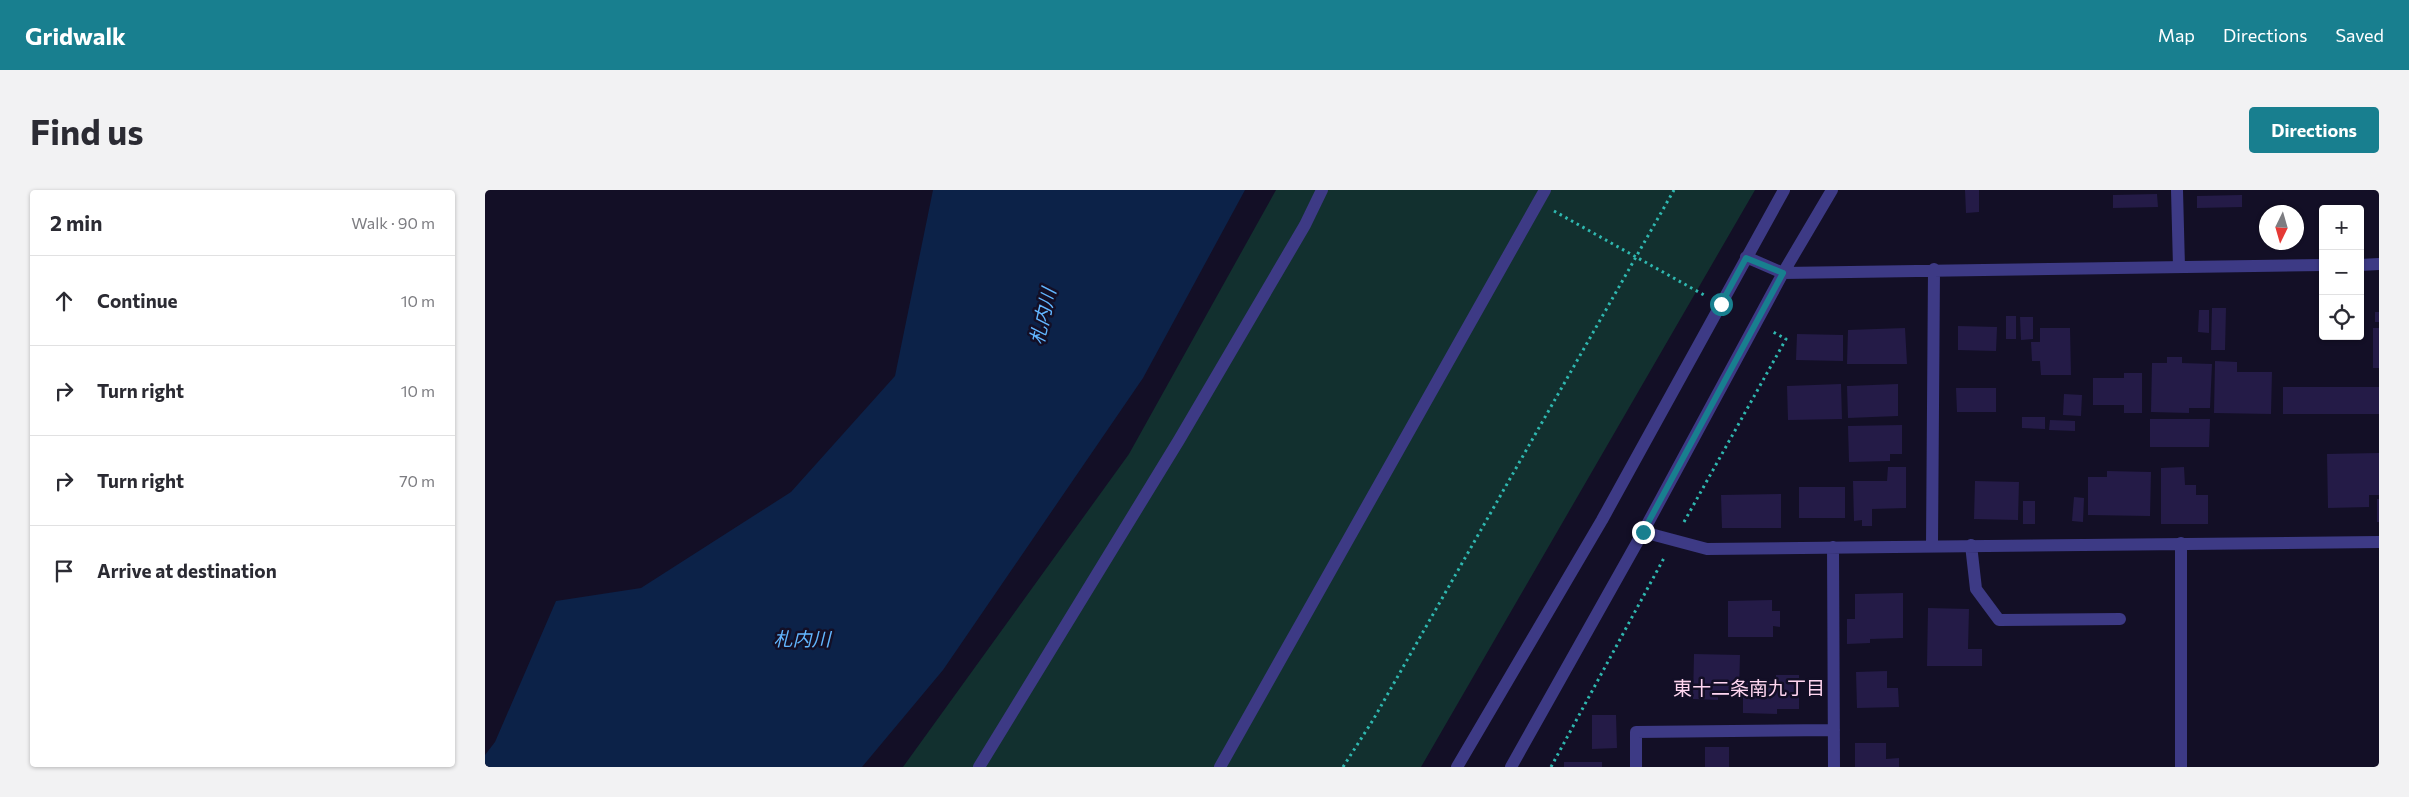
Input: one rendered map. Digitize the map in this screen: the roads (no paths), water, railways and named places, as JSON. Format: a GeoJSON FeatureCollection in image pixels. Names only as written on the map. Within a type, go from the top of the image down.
{"type":"FeatureCollection","features":[{"type":"Feature","properties":{"kind":"street"},"geometry":{"type":"LineString","coordinates":[[979,767],[1179,440],[1305,225],[1322,190]]}},
{"type":"Feature","properties":{"kind":"street"},"geometry":{"type":"LineString","coordinates":[[1220,767],[1545,190]]}},
{"type":"Feature","properties":{"kind":"street"},"geometry":{"type":"LineString","coordinates":[[1457,767],[1602,520],[1784,190]]}},
{"type":"Feature","properties":{"kind":"street"},"geometry":{"type":"LineString","coordinates":[[1511,767],[1643,532],[1783,273],[1831,190]]}},
{"type":"Feature","properties":{"kind":"street"},"geometry":{"type":"LineString","coordinates":[[2177,190],[2179,267]]}},
{"type":"Feature","properties":{"kind":"street"},"geometry":{"type":"LineString","coordinates":[[1746,258],[1783,273],[1934,269],[2319,265]]}},
{"type":"Feature","properties":{"kind":"street"},"geometry":{"type":"LineString","coordinates":[[2364,265],[2379,264]]}},
{"type":"Feature","properties":{"kind":"street"},"geometry":{"type":"LineString","coordinates":[[1932,545],[1934,269]]}},
{"type":"Feature","properties":{"kind":"street"},"geometry":{"type":"LineString","coordinates":[[1643,532],[1707,549],[1932,545],[2379,542]]}},
{"type":"Feature","properties":{"kind":"street"},"geometry":{"type":"LineString","coordinates":[[2181,543],[2181,767]]}},
{"type":"Feature","properties":{"kind":"street"},"geometry":{"type":"LineString","coordinates":[[1971,545],[1976,589],[1999,620],[2120,619]]}},
{"type":"Feature","properties":{"kind":"street"},"geometry":{"type":"LineString","coordinates":[[1833,547],[1834,767]]}},
{"type":"Feature","properties":{"kind":"street"},"geometry":{"type":"LineString","coordinates":[[1636,767],[1636,732],[1834,730]]}},
{"type":"Feature","properties":{"kind":"water","name":"札内川"},"geometry":{"type":"Polygon","coordinates":[[[933,190],[1245,190],[1143,378],[943,670],[862,767],[485,767],[485,755],[495,742],[556,601],[641,588],[791,492],[895,376],[933,190]]]}},
{"type":"Feature","properties":{"kind":"district","name":"東十二条南九丁目"},"geometry":{"type":"Point","coordinates":[1749,687]}}]}
